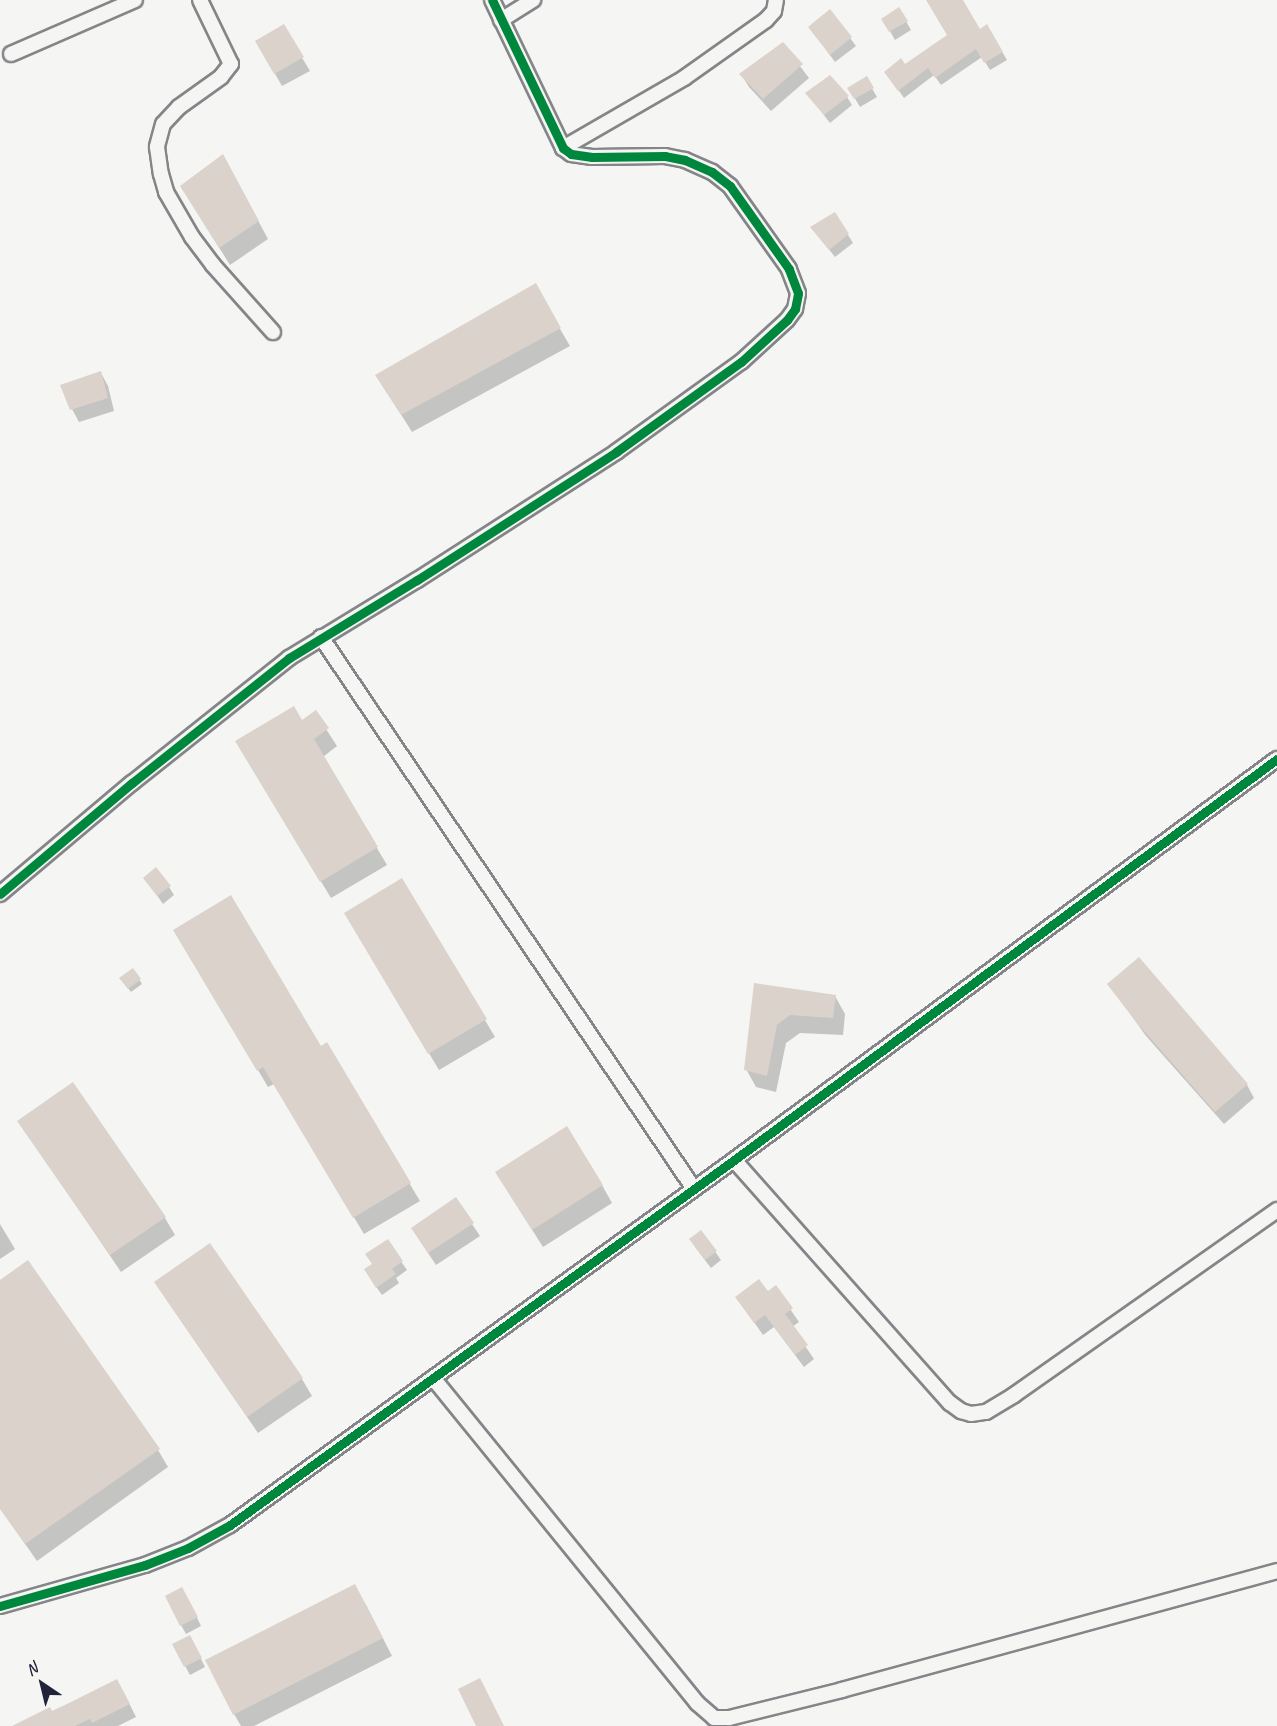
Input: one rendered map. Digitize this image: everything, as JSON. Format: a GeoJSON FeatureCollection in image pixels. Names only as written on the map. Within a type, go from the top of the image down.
{"type":"FeatureCollection","features":[{"type":"Feature","properties":{"kind":"street"},"geometry":{"type":"LineString","coordinates":[[11,54],[135,0]]}},
{"type":"Feature","properties":{"kind":"street"},"geometry":{"type":"LineString","coordinates":[[200,0],[231,63],[221,77],[179,107],[163,124],[157,147],[161,174],[166,192],[192,237],[213,265],[273,332]]}},
{"type":"Feature","properties":{"kind":"street"},"geometry":{"type":"LineString","coordinates":[[0,894],[132,783],[290,658],[417,580],[616,452],[741,362],[787,320],[795,309],[798,292],[789,269],[730,186],[712,172],[685,159],[653,156],[592,157],[571,154],[563,148],[492,0]]}},
{"type":"Feature","properties":{"kind":"street"},"geometry":{"type":"LineString","coordinates":[[501,20],[532,0]]}},
{"type":"Feature","properties":{"kind":"street"},"geometry":{"type":"LineString","coordinates":[[563,148],[684,78],[770,16],[774,11],[776,0]]}},
{"type":"Feature","properties":{"kind":"street"},"geometry":{"type":"LineString","coordinates":[[321,637],[694,1189]]}},
{"type":"Feature","properties":{"kind":"street"},"geometry":{"type":"LineString","coordinates":[[0,1606],[145,1565],[188,1548],[230,1525],[734,1160],[1277,759]]}},
{"type":"Feature","properties":{"kind":"street"},"geometry":{"type":"LineString","coordinates":[[734,1160],[950,1402],[961,1411],[971,1414],[986,1412],[1014,1395],[1277,1210]]}},
{"type":"Feature","properties":{"kind":"street"},"geometry":{"type":"LineString","coordinates":[[433,1378],[697,1703],[714,1718],[729,1718],[877,1681],[1277,1571]]}},
{"type":"Feature","properties":{"kind":"building"},"geometry":{"type":"Polygon","coordinates":[[[926,0],[963,0],[980,29],[987,24],[1003,52],[984,63],[976,49],[935,78],[928,68],[898,91],[884,72],[901,58],[905,64],[947,35],[926,0]]]}},
{"type":"Feature","properties":{"kind":"building"},"geometry":{"type":"Polygon","coordinates":[[[899,7],[908,21],[889,32],[881,19],[899,7]]]}},
{"type":"Feature","properties":{"kind":"building"},"geometry":{"type":"Polygon","coordinates":[[[830,9],[852,37],[830,55],[808,27],[830,9]]]}},
{"type":"Feature","properties":{"kind":"building"},"geometry":{"type":"Polygon","coordinates":[[[284,24],[304,57],[274,74],[255,41],[284,24]]]}},
{"type":"Feature","properties":{"kind":"building"},"geometry":{"type":"Polygon","coordinates":[[[783,42],[803,64],[763,99],[739,74],[783,42]]]}},
{"type":"Feature","properties":{"kind":"building"},"geometry":{"type":"Polygon","coordinates":[[[830,75],[849,96],[824,115],[805,93],[830,75]]]}},
{"type":"Feature","properties":{"kind":"building"},"geometry":{"type":"Polygon","coordinates":[[[867,76],[874,88],[854,99],[847,88],[867,76]]]}},
{"type":"Feature","properties":{"kind":"building"},"geometry":{"type":"Polygon","coordinates":[[[223,154],[259,221],[219,248],[180,186],[223,154]]]}},
{"type":"Feature","properties":{"kind":"building"},"geometry":{"type":"Polygon","coordinates":[[[835,212],[849,234],[829,250],[810,227],[835,212]]]}},
{"type":"Feature","properties":{"kind":"building"},"geometry":{"type":"Polygon","coordinates":[[[536,283],[561,328],[401,415],[375,375],[536,283]]]}},
{"type":"Feature","properties":{"kind":"building"},"geometry":{"type":"Polygon","coordinates":[[[101,371],[108,398],[70,410],[60,385],[101,371]]]}},
{"type":"Feature","properties":{"kind":"building"},"geometry":{"type":"Polygon","coordinates":[[[294,706],[302,720],[316,710],[329,728],[314,739],[378,847],[320,882],[235,741],[294,706]]]}},
{"type":"Feature","properties":{"kind":"building"},"geometry":{"type":"Polygon","coordinates":[[[156,867],[171,886],[157,896],[143,878],[156,867]]]}},
{"type":"Feature","properties":{"kind":"building"},"geometry":{"type":"Polygon","coordinates":[[[402,878],[487,1019],[428,1054],[344,913],[402,878]]]}},
{"type":"Feature","properties":{"kind":"building"},"geometry":{"type":"Polygon","coordinates":[[[231,895],[321,1046],[327,1042],[411,1183],[353,1218],[263,1067],[257,1071],[173,930],[231,895]]]}},
{"type":"Feature","properties":{"kind":"building"},"geometry":{"type":"Polygon","coordinates":[[[1139,957],[1248,1084],[1215,1112],[1137,1023],[1107,984],[1139,957]]]}},
{"type":"Feature","properties":{"kind":"building"},"geometry":{"type":"Polygon","coordinates":[[[133,968],[141,979],[128,989],[119,978],[133,968]]]}},
{"type":"Feature","properties":{"kind":"building"},"geometry":{"type":"Polygon","coordinates":[[[754,983],[836,995],[833,1018],[790,1015],[777,1025],[767,1076],[744,1070],[754,983]]]}},
{"type":"Feature","properties":{"kind":"building"},"geometry":{"type":"Polygon","coordinates":[[[73,1082],[166,1217],[110,1255],[17,1121],[73,1082]]]}},
{"type":"Feature","properties":{"kind":"building"},"geometry":{"type":"Polygon","coordinates":[[[567,1126],[603,1185],[532,1230],[495,1172],[567,1126]]]}},
{"type":"Feature","properties":{"kind":"building"},"geometry":{"type":"Polygon","coordinates":[[[456,1197],[474,1223],[428,1253],[411,1228],[456,1197]]]}},
{"type":"Feature","properties":{"kind":"building"},"geometry":{"type":"Polygon","coordinates":[[[701,1230],[717,1251],[705,1260],[689,1239],[701,1230]]]}},
{"type":"Feature","properties":{"kind":"building"},"geometry":{"type":"Polygon","coordinates":[[[388,1239],[403,1261],[392,1269],[396,1274],[376,1288],[364,1269],[372,1264],[365,1254],[388,1239]]]}},
{"type":"Feature","properties":{"kind":"building"},"geometry":{"type":"Polygon","coordinates":[[[210,1243],[303,1378],[247,1417],[154,1282],[210,1243]]]}},
{"type":"Feature","properties":{"kind":"building"},"geometry":{"type":"Polygon","coordinates":[[[28,1260],[160,1449],[25,1544],[0,1509],[0,1280],[28,1260]]]}},
{"type":"Feature","properties":{"kind":"building"},"geometry":{"type":"Polygon","coordinates":[[[759,1279],[768,1291],[776,1285],[793,1308],[785,1314],[808,1345],[795,1355],[765,1315],[754,1323],[735,1297],[759,1279]]]}},
{"type":"Feature","properties":{"kind":"building"},"geometry":{"type":"Polygon","coordinates":[[[355,1584],[383,1638],[233,1715],[205,1660],[355,1584]]]}},
{"type":"Feature","properties":{"kind":"building"},"geometry":{"type":"Polygon","coordinates":[[[182,1587],[198,1617],[180,1626],[165,1596],[182,1587]]]}},
{"type":"Feature","properties":{"kind":"building"},"geometry":{"type":"Polygon","coordinates":[[[190,1635],[202,1658],[184,1667],[172,1644],[190,1635]]]}},
{"type":"Feature","properties":{"kind":"building"},"geometry":{"type":"Polygon","coordinates":[[[480,1678],[504,1726],[476,1726],[458,1689],[480,1678]]]}},
{"type":"Feature","properties":{"kind":"building"},"geometry":{"type":"Polygon","coordinates":[[[117,1679],[130,1704],[92,1723],[90,1719],[75,1726],[12,1726],[50,1707],[52,1711],[117,1679]]]}},
{"type":"Feature","properties":{"kind":"cycle path"},"geometry":{"type":"LineString","coordinates":[[0,894],[132,783],[289,658],[417,580],[616,452],[741,362],[787,320],[795,309],[798,293],[789,269],[730,186],[712,172],[685,160],[665,156],[592,157],[571,154],[563,148],[492,0]]}},
{"type":"Feature","properties":{"kind":"cycle path"},"geometry":{"type":"LineString","coordinates":[[0,1606],[145,1565],[188,1548],[230,1525],[734,1160],[1277,759]]}}]}
